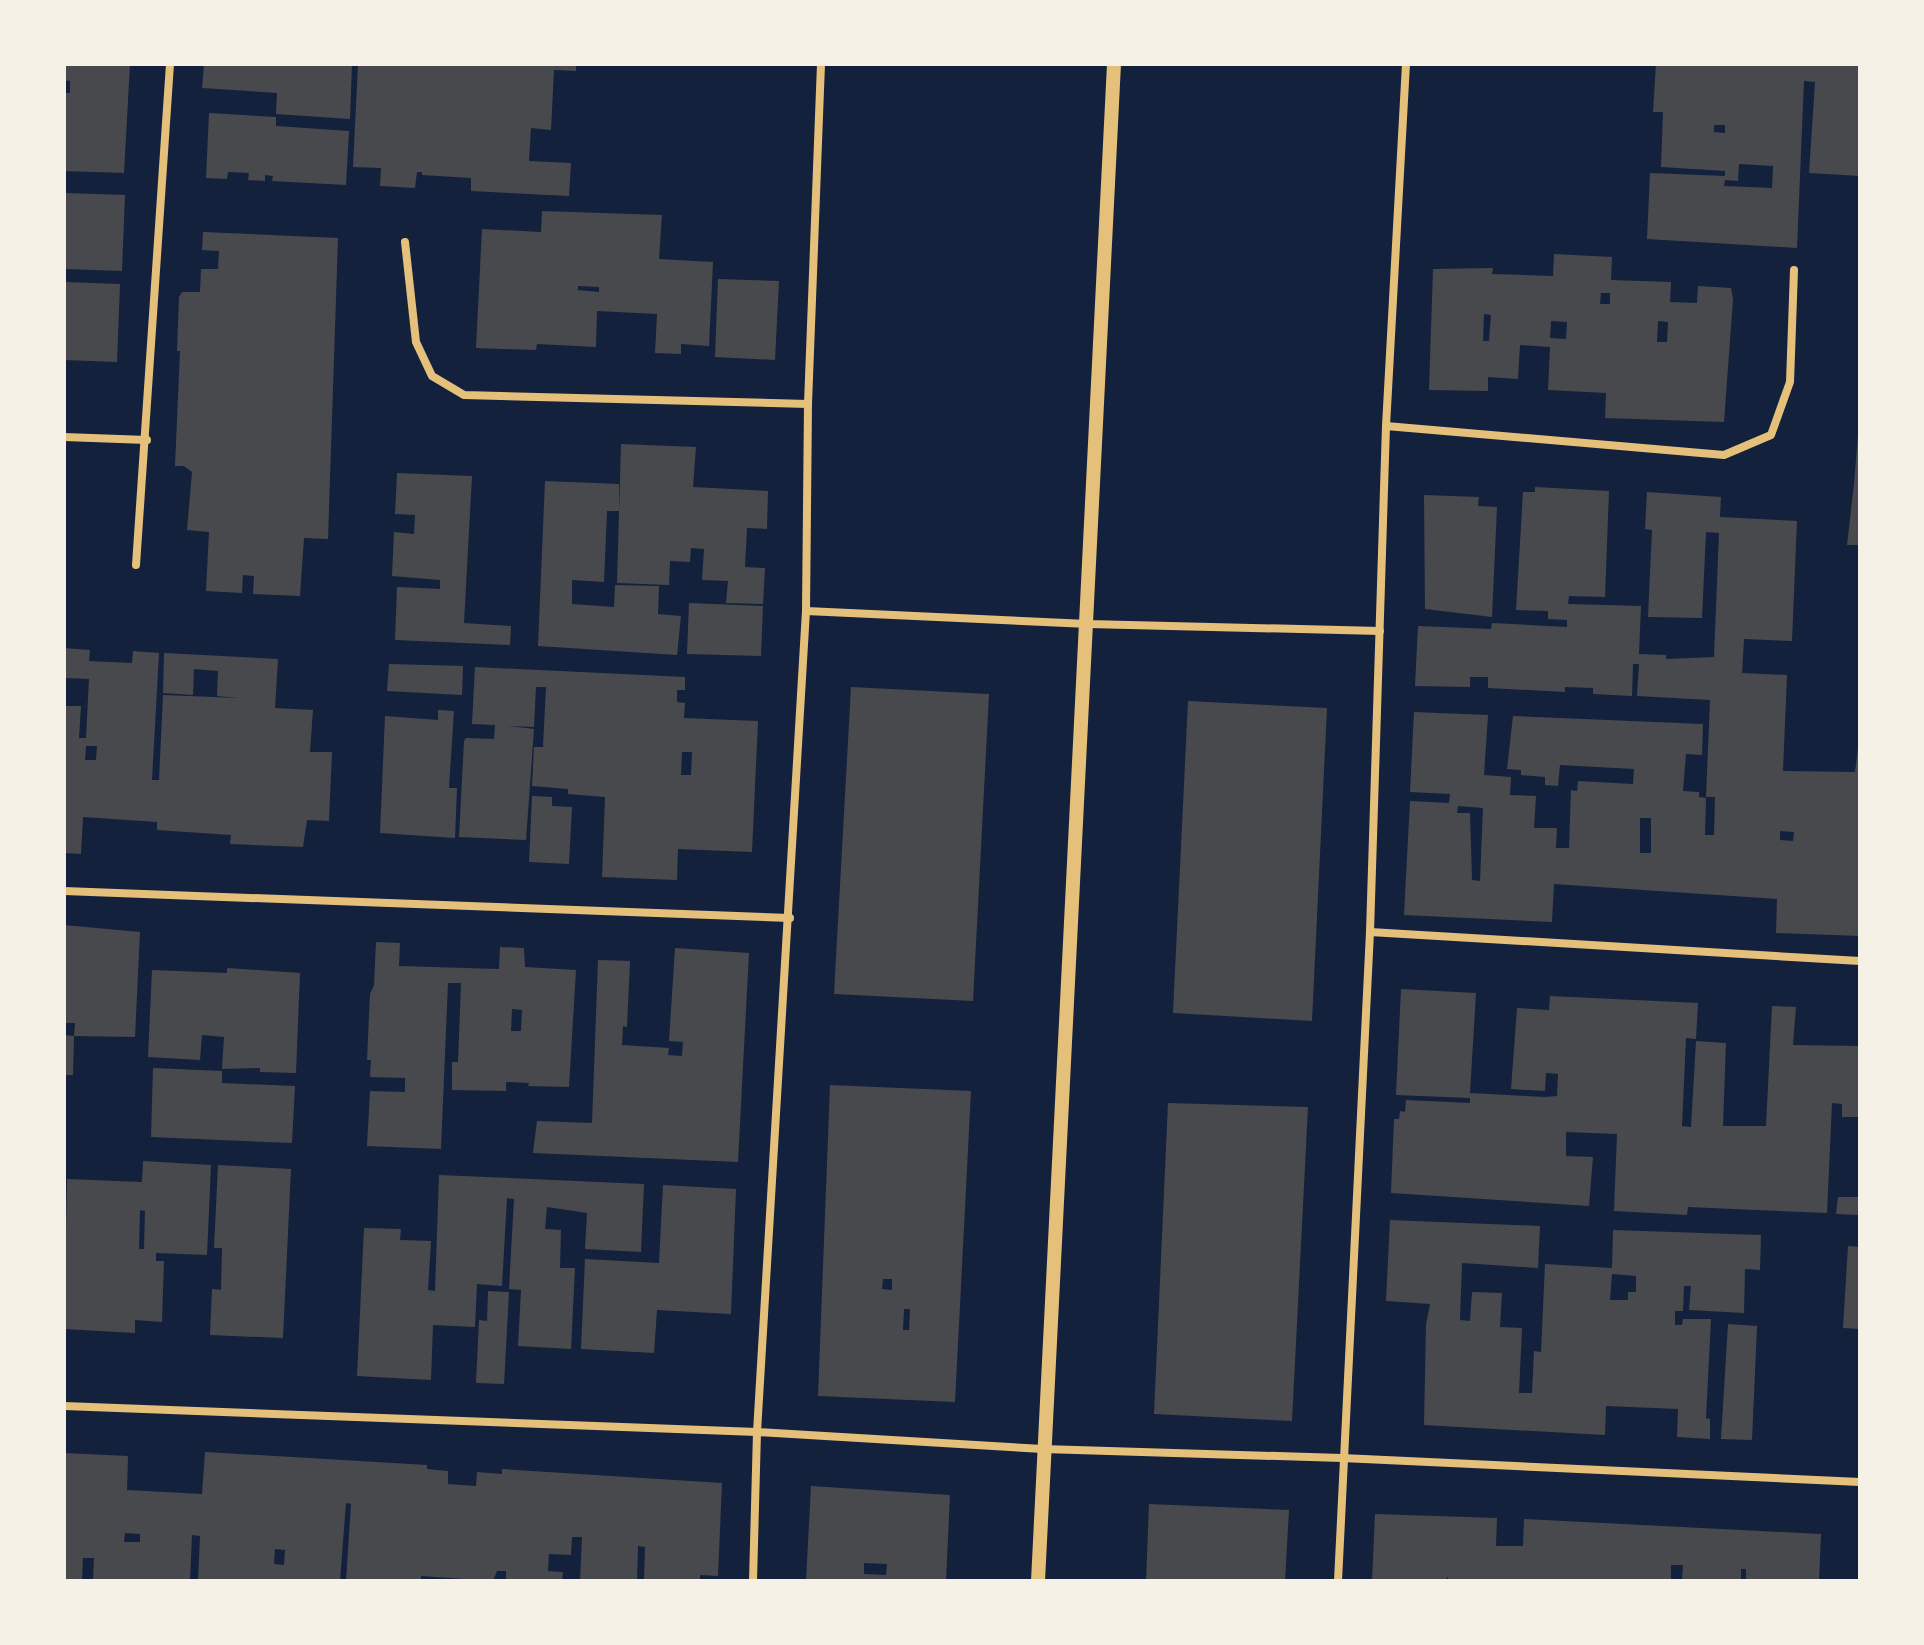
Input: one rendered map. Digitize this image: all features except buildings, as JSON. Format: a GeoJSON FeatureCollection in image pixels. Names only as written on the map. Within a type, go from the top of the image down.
{"type":"FeatureCollection","features":[{"type":"Feature","properties":{"kind":"street"},"geometry":{"type":"LineString","coordinates":[[136,565],[147,440],[170,64]]}},
{"type":"Feature","properties":{"kind":"street"},"geometry":{"type":"LineString","coordinates":[[753,1581],[757,1432],[806,611],[808,404],[821,64]]}},
{"type":"Feature","properties":{"kind":"street"},"geometry":{"type":"LineString","coordinates":[[1038,1581],[1114,64]]}},
{"type":"Feature","properties":{"kind":"street"},"geometry":{"type":"LineString","coordinates":[[1338,1581],[1370,932],[1386,426],[1406,64]]}},
{"type":"Feature","properties":{"kind":"street"},"geometry":{"type":"LineString","coordinates":[[405,242],[416,342],[432,376],[464,395],[808,404]]}},
{"type":"Feature","properties":{"kind":"street"},"geometry":{"type":"LineString","coordinates":[[1386,426],[1724,455],[1771,435],[1790,382],[1794,270]]}},
{"type":"Feature","properties":{"kind":"street"},"geometry":{"type":"LineString","coordinates":[[64,437],[147,440]]}},
{"type":"Feature","properties":{"kind":"street"},"geometry":{"type":"LineString","coordinates":[[806,611],[1088,624],[1380,631]]}},
{"type":"Feature","properties":{"kind":"street"},"geometry":{"type":"LineString","coordinates":[[64,891],[790,918]]}},
{"type":"Feature","properties":{"kind":"street"},"geometry":{"type":"LineString","coordinates":[[1370,932],[1860,961]]}},
{"type":"Feature","properties":{"kind":"street"},"geometry":{"type":"LineString","coordinates":[[64,1406],[757,1432],[1043,1449],[1342,1458],[1860,1482]]}}]}
